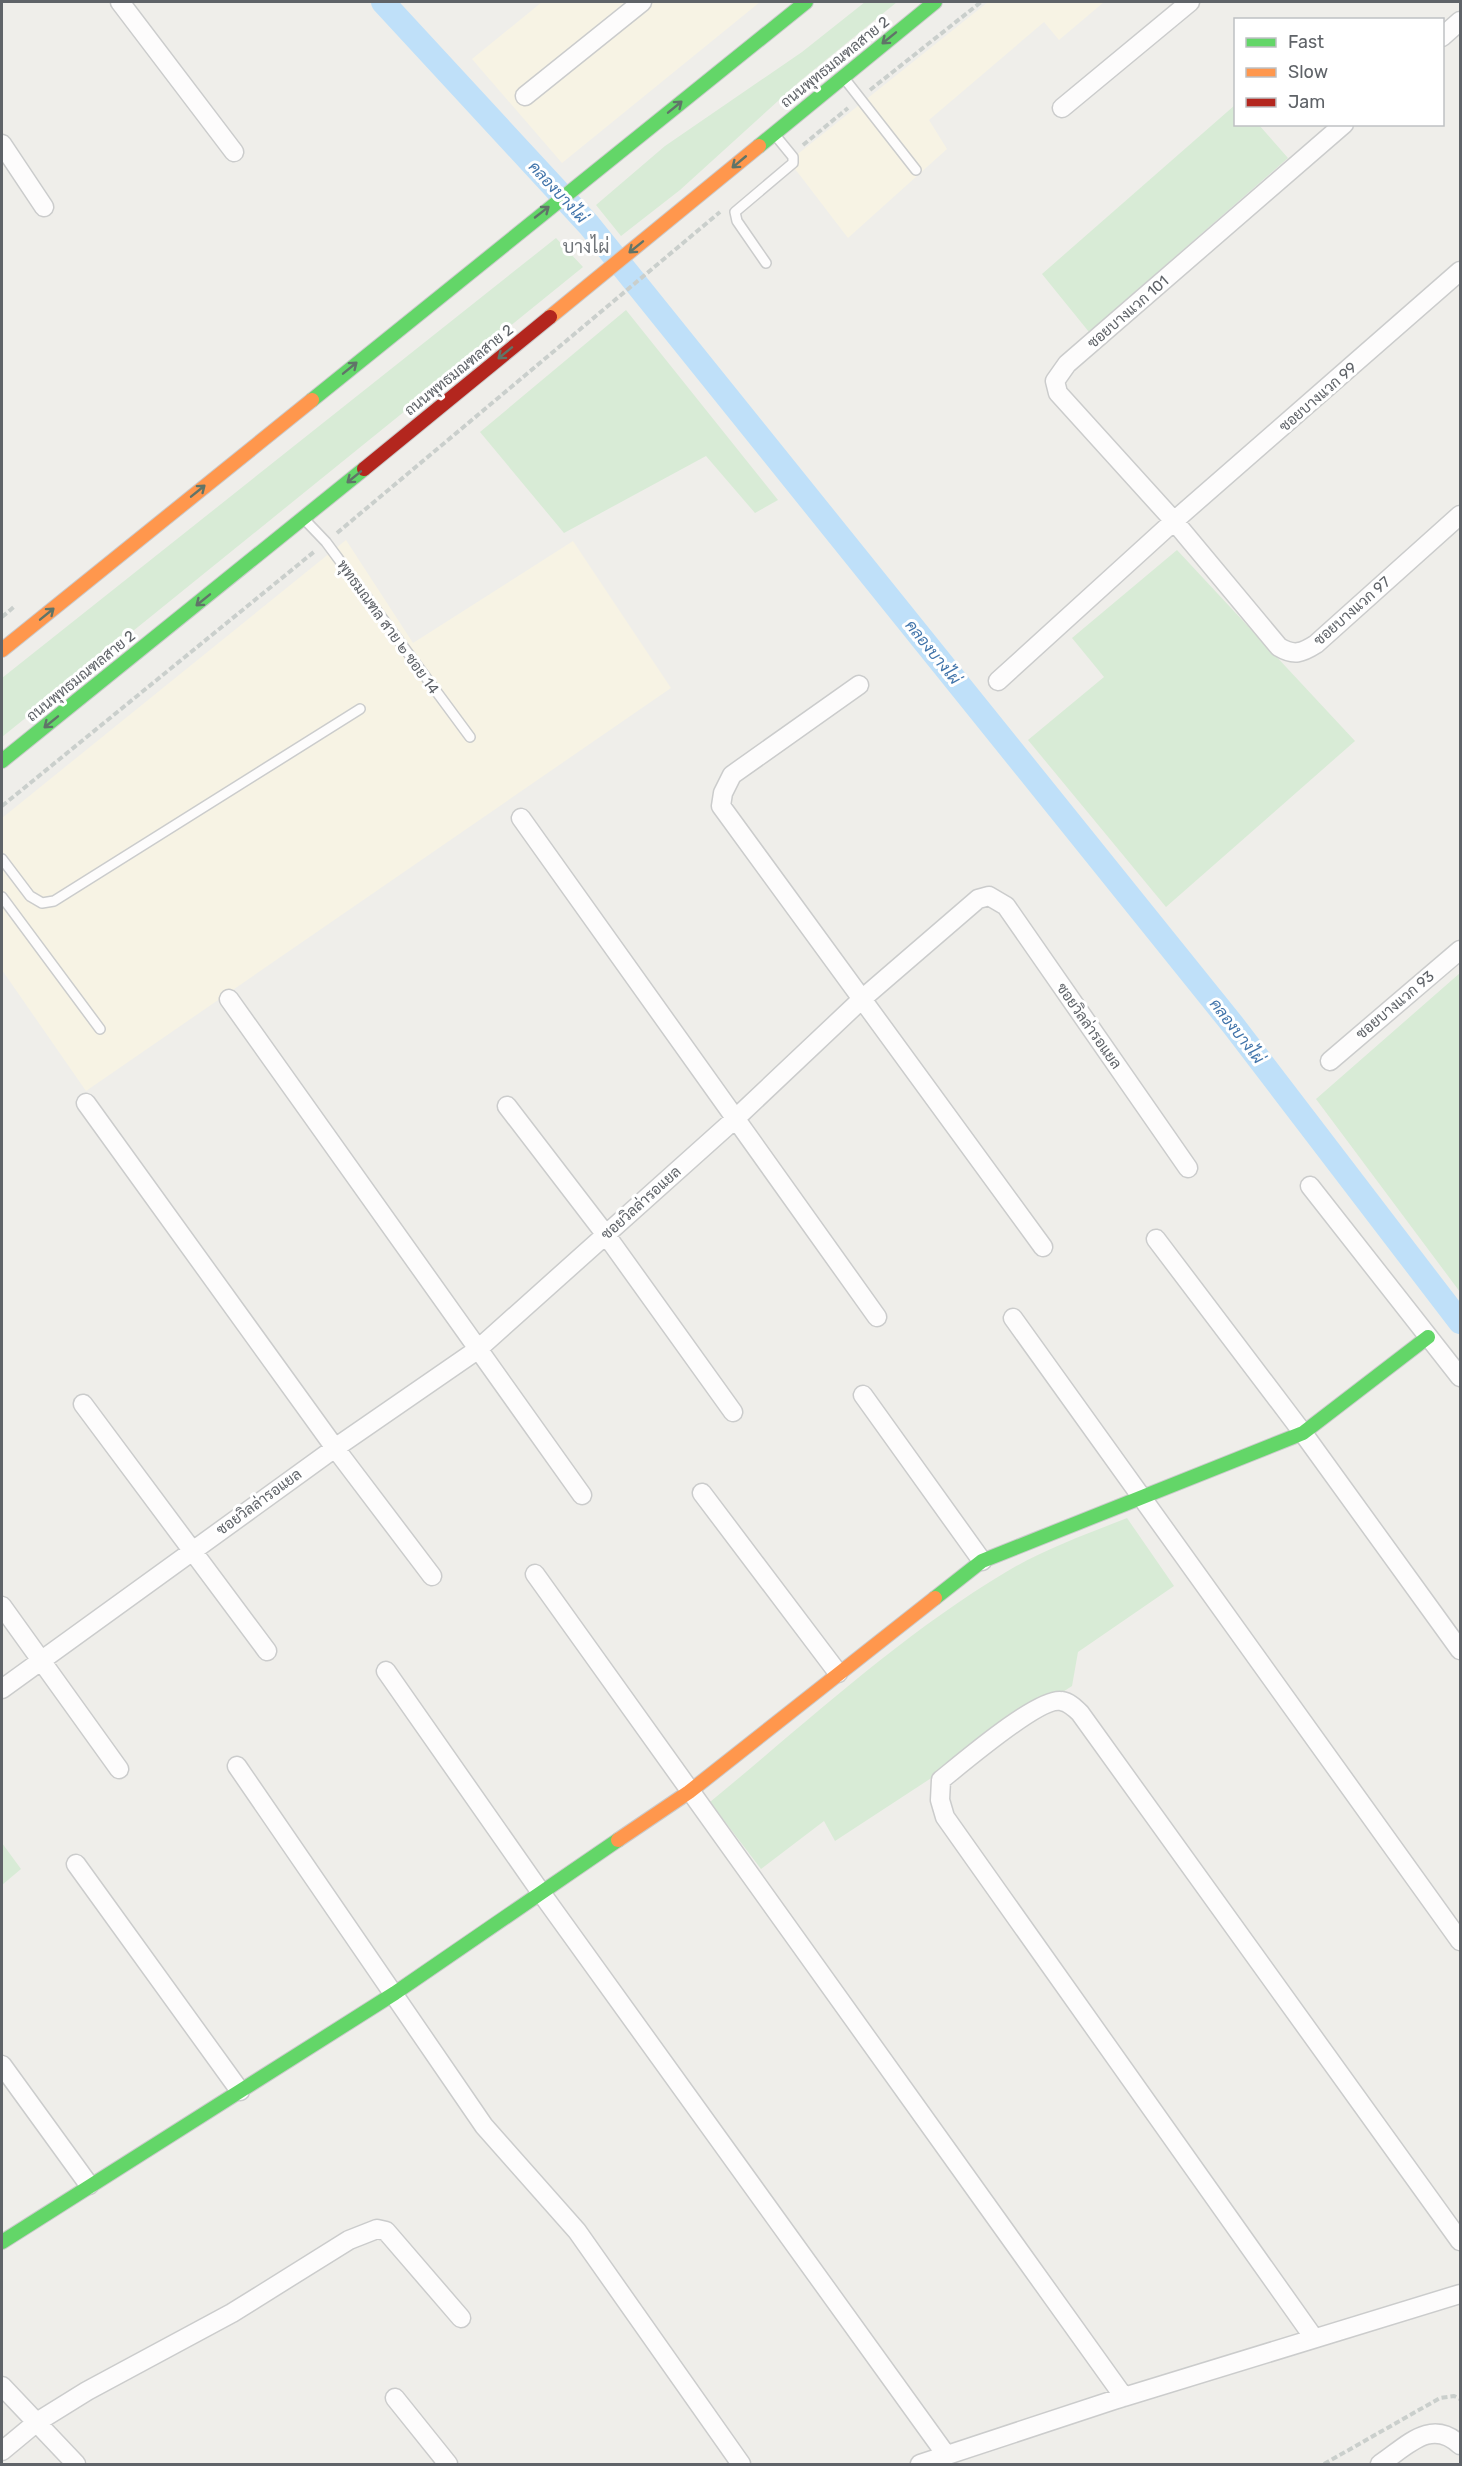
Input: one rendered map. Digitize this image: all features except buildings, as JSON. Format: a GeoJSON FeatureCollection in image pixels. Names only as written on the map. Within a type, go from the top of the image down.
{"type":"FeatureCollection","features":[{"type":"Feature","properties":{"kind":"main road"},"geometry":{"type":"LineString","coordinates":[[2,650],[496,248],[806,2]]}},
{"type":"Feature","properties":{"kind":"main road","name":"ถนนพุทธมณฑลสาย 2"},"geometry":{"type":"LineString","coordinates":[[2,761],[304,518],[935,2]]}},
{"type":"Feature","properties":{"kind":"main road"},"geometry":{"type":"LineString","coordinates":[[2,2242],[395,1993],[689,1792],[982,1562],[1303,1433],[1428,1337]]}},
{"type":"Feature","properties":{"kind":"street"},"geometry":{"type":"LineString","coordinates":[[120,2],[234,152]]}},
{"type":"Feature","properties":{"kind":"street"},"geometry":{"type":"LineString","coordinates":[[525,96],[642,2]]}},
{"type":"Feature","properties":{"kind":"street"},"geometry":{"type":"LineString","coordinates":[[1062,108],[1190,2]]}},
{"type":"Feature","properties":{"kind":"street"},"geometry":{"type":"LineString","coordinates":[[1444,36],[1461,21]]}},
{"type":"Feature","properties":{"kind":"street","name":"ซอยบางแวก 101"},"geometry":{"type":"LineString","coordinates":[[1174,521],[1058,393],[1055,381],[1067,364],[1342,126]]}},
{"type":"Feature","properties":{"kind":"street"},"geometry":{"type":"LineString","coordinates":[[2,144],[44,207]]}},
{"type":"Feature","properties":{"kind":"street","name":"ซอยบางแวก 99"},"geometry":{"type":"LineString","coordinates":[[998,681],[1174,521],[1461,271]]}},
{"type":"Feature","properties":{"kind":"street","name":"ซอยบางแวก 97"},"geometry":{"type":"LineString","coordinates":[[1174,521],[1279,647],[1296,654],[1316,644],[1461,515]]}},
{"type":"Feature","properties":{"kind":"street"},"geometry":{"type":"LineString","coordinates":[[859,685],[732,775],[723,793],[721,806],[1043,1247]]}},
{"type":"Feature","properties":{"kind":"street"},"geometry":{"type":"LineString","coordinates":[[520,818],[877,1317]]}},
{"type":"Feature","properties":{"kind":"street","name":"ซอยวิลล่ารอแยล"},"geometry":{"type":"LineString","coordinates":[[2,1689],[335,1448],[477,1350],[735,1119],[862,999],[978,899],[989,896],[1006,906],[1188,1168]]}},
{"type":"Feature","properties":{"kind":"street","name":"ซอยบางแวก 93"},"geometry":{"type":"LineString","coordinates":[[1330,1061],[1461,950]]}},
{"type":"Feature","properties":{"kind":"street"},"geometry":{"type":"LineString","coordinates":[[229,999],[582,1495]]}},
{"type":"Feature","properties":{"kind":"street"},"geometry":{"type":"LineString","coordinates":[[86,1103],[335,1448],[432,1576]]}},
{"type":"Feature","properties":{"kind":"street"},"geometry":{"type":"LineString","coordinates":[[507,1106],[606,1235],[733,1412]]}},
{"type":"Feature","properties":{"kind":"street"},"geometry":{"type":"LineString","coordinates":[[1310,1186],[1461,1377]]}},
{"type":"Feature","properties":{"kind":"street"},"geometry":{"type":"LineString","coordinates":[[1156,1239],[1303,1433],[1461,1650]]}},
{"type":"Feature","properties":{"kind":"street"},"geometry":{"type":"LineString","coordinates":[[1013,1318],[1461,1941]]}},
{"type":"Feature","properties":{"kind":"street"},"geometry":{"type":"LineString","coordinates":[[863,1395],[982,1562]]}},
{"type":"Feature","properties":{"kind":"street"},"geometry":{"type":"LineString","coordinates":[[82,1404],[194,1549],[267,1651]]}},
{"type":"Feature","properties":{"kind":"street"},"geometry":{"type":"LineString","coordinates":[[702,1493],[838,1673]]}},
{"type":"Feature","properties":{"kind":"street"},"geometry":{"type":"LineString","coordinates":[[535,1574],[1124,2397]]}},
{"type":"Feature","properties":{"kind":"street"},"geometry":{"type":"LineString","coordinates":[[2,1606],[118,1769]]}},
{"type":"Feature","properties":{"kind":"street"},"geometry":{"type":"LineString","coordinates":[[386,1671],[542,1894],[948,2456]]}},
{"type":"Feature","properties":{"kind":"street"},"geometry":{"type":"LineString","coordinates":[[1314,2338],[945,1817],[940,1800],[941,1780],[1036,1707],[1059,1700],[1070,1704],[1080,1713],[1461,2241]]}},
{"type":"Feature","properties":{"kind":"street"},"geometry":{"type":"LineString","coordinates":[[237,1766],[395,1993],[484,2126],[577,2231],[741,2464]]}},
{"type":"Feature","properties":{"kind":"street"},"geometry":{"type":"LineString","coordinates":[[76,1864],[240,2091]]}},
{"type":"Feature","properties":{"kind":"street"},"geometry":{"type":"LineString","coordinates":[[2,2065],[89,2186]]}},
{"type":"Feature","properties":{"kind":"street"},"geometry":{"type":"LineString","coordinates":[[2,2451],[36,2422],[87,2391],[232,2313],[350,2240],[377,2229],[386,2231],[461,2318]]}},
{"type":"Feature","properties":{"kind":"street"},"geometry":{"type":"LineString","coordinates":[[920,2464],[1124,2397],[1461,2294]]}},
{"type":"Feature","properties":{"kind":"street"},"geometry":{"type":"LineString","coordinates":[[2,2386],[76,2464]]}},
{"type":"Feature","properties":{"kind":"street"},"geometry":{"type":"LineString","coordinates":[[395,2398],[448,2464]]}},
{"type":"Feature","properties":{"kind":"street"},"geometry":{"type":"LineString","coordinates":[[1380,2464],[1430,2432],[1443,2432],[1461,2445]]}},
{"type":"Feature","properties":{"kind":"lane"},"geometry":{"type":"LineString","coordinates":[[843,76],[916,170]]}},
{"type":"Feature","properties":{"kind":"lane"},"geometry":{"type":"LineString","coordinates":[[766,263],[737,221],[735,212],[791,166],[794,160],[774,133]]}},
{"type":"Feature","properties":{"kind":"lane","name":"พุทธมณฑล สาย ๒ ซอย 14"},"geometry":{"type":"LineString","coordinates":[[304,518],[326,542],[470,737]]}},
{"type":"Feature","properties":{"kind":"lane"},"geometry":{"type":"LineString","coordinates":[[2,859],[30,896],[42,903],[54,901],[360,709]]}},
{"type":"Feature","properties":{"kind":"lane"},"geometry":{"type":"LineString","coordinates":[[2,897],[100,1029]]}},
{"type":"Feature","properties":{"kind":"path"},"geometry":{"type":"LineString","coordinates":[[791,154],[981,2]]}},
{"type":"Feature","properties":{"kind":"path"},"geometry":{"type":"LineString","coordinates":[[2,806],[326,542],[728,206]]}},
{"type":"Feature","properties":{"kind":"path"},"geometry":{"type":"LineString","coordinates":[[1324,2464],[1440,2398],[1454,2396],[1461,2399]]}},
{"type":"Feature","properties":{"kind":"shaded area"},"geometry":{"type":"Polygon","coordinates":[[[542,2],[760,2],[562,163],[472,59],[542,2]]]}},
{"type":"Feature","properties":{"kind":"shaded area"},"geometry":{"type":"Polygon","coordinates":[[[988,2],[1104,2],[1059,40],[1044,22],[929,120],[947,149],[848,238],[789,161],[988,2]]]}},
{"type":"Feature","properties":{"kind":"shaded area"},"geometry":{"type":"Polygon","coordinates":[[[346,540],[413,643],[573,541],[671,688],[86,1091],[2,970],[2,818],[346,540]]]}},
{"type":"Feature","properties":{"kind":"green space"},"geometry":{"type":"Polygon","coordinates":[[[865,2],[897,2],[800,81],[680,190],[621,236],[596,205],[665,146],[802,52],[865,2]]]}},
{"type":"Feature","properties":{"kind":"green space"},"geometry":{"type":"Polygon","coordinates":[[[1234,106],[1234,126],[1260,126],[1288,158],[1089,332],[1042,274],[1234,106]]]}},
{"type":"Feature","properties":{"kind":"green space"},"geometry":{"type":"Polygon","coordinates":[[[556,238],[583,267],[2,737],[2,678],[556,238]]]}},
{"type":"Feature","properties":{"kind":"green space"},"geometry":{"type":"Polygon","coordinates":[[[626,310],[778,500],[755,513],[706,456],[564,533],[480,432],[626,310]]]}},
{"type":"Feature","properties":{"kind":"green space"},"geometry":{"type":"Polygon","coordinates":[[[1177,550],[1355,741],[1166,907],[1028,740],[1104,677],[1072,638],[1177,550]]]}},
{"type":"Feature","properties":{"kind":"green space"},"geometry":{"type":"Polygon","coordinates":[[[1460,973],[1460,1292],[1316,1099],[1460,973]]]}},
{"type":"Feature","properties":{"kind":"green space"},"geometry":{"type":"Polygon","coordinates":[[[1127,1518],[1174,1586],[1078,1652],[1072,1686],[835,1841],[824,1821],[761,1869],[710,1802],[854,1681],[966,1597],[1035,1556],[1127,1518]]]}},
{"type":"Feature","properties":{"kind":"green space"},"geometry":{"type":"Polygon","coordinates":[[[2,1843],[21,1869],[2,1885],[2,1843]]]}},
{"type":"Feature","properties":{"kind":"waterway","name":"คลองบางไผ่"},"geometry":{"type":"LineString","coordinates":[[383,2],[589,225],[1233,1025],[1460,1322]]}},
{"type":"Feature","properties":{"kind":"traffic: fast"},"geometry":{"type":"LineString","coordinates":[[312,400],[806,2]]}},
{"type":"Feature","properties":{"kind":"traffic: fast"},"geometry":{"type":"LineString","coordinates":[[759,146],[935,2]]}},
{"type":"Feature","properties":{"kind":"traffic: fast"},"geometry":{"type":"LineString","coordinates":[[2,761],[364,469]]}},
{"type":"Feature","properties":{"kind":"traffic: fast"},"geometry":{"type":"LineString","coordinates":[[935,1598],[982,1561],[1303,1433],[1428,1337]]}},
{"type":"Feature","properties":{"kind":"traffic: fast"},"geometry":{"type":"LineString","coordinates":[[2,2242],[395,1993],[618,1840]]}},
{"type":"Feature","properties":{"kind":"traffic: slow"},"geometry":{"type":"LineString","coordinates":[[550,317],[759,146]]}},
{"type":"Feature","properties":{"kind":"traffic: slow"},"geometry":{"type":"LineString","coordinates":[[2,650],[312,400]]}},
{"type":"Feature","properties":{"kind":"traffic: slow"},"geometry":{"type":"LineString","coordinates":[[618,1840],[689,1792],[935,1598]]}},
{"type":"Feature","properties":{"kind":"traffic: jam"},"geometry":{"type":"LineString","coordinates":[[364,469],[550,317]]}},
{"type":"Feature","properties":{"kind":"district","name":"บางไผ่"},"geometry":{"type":"Point","coordinates":[586,247]}}]}
